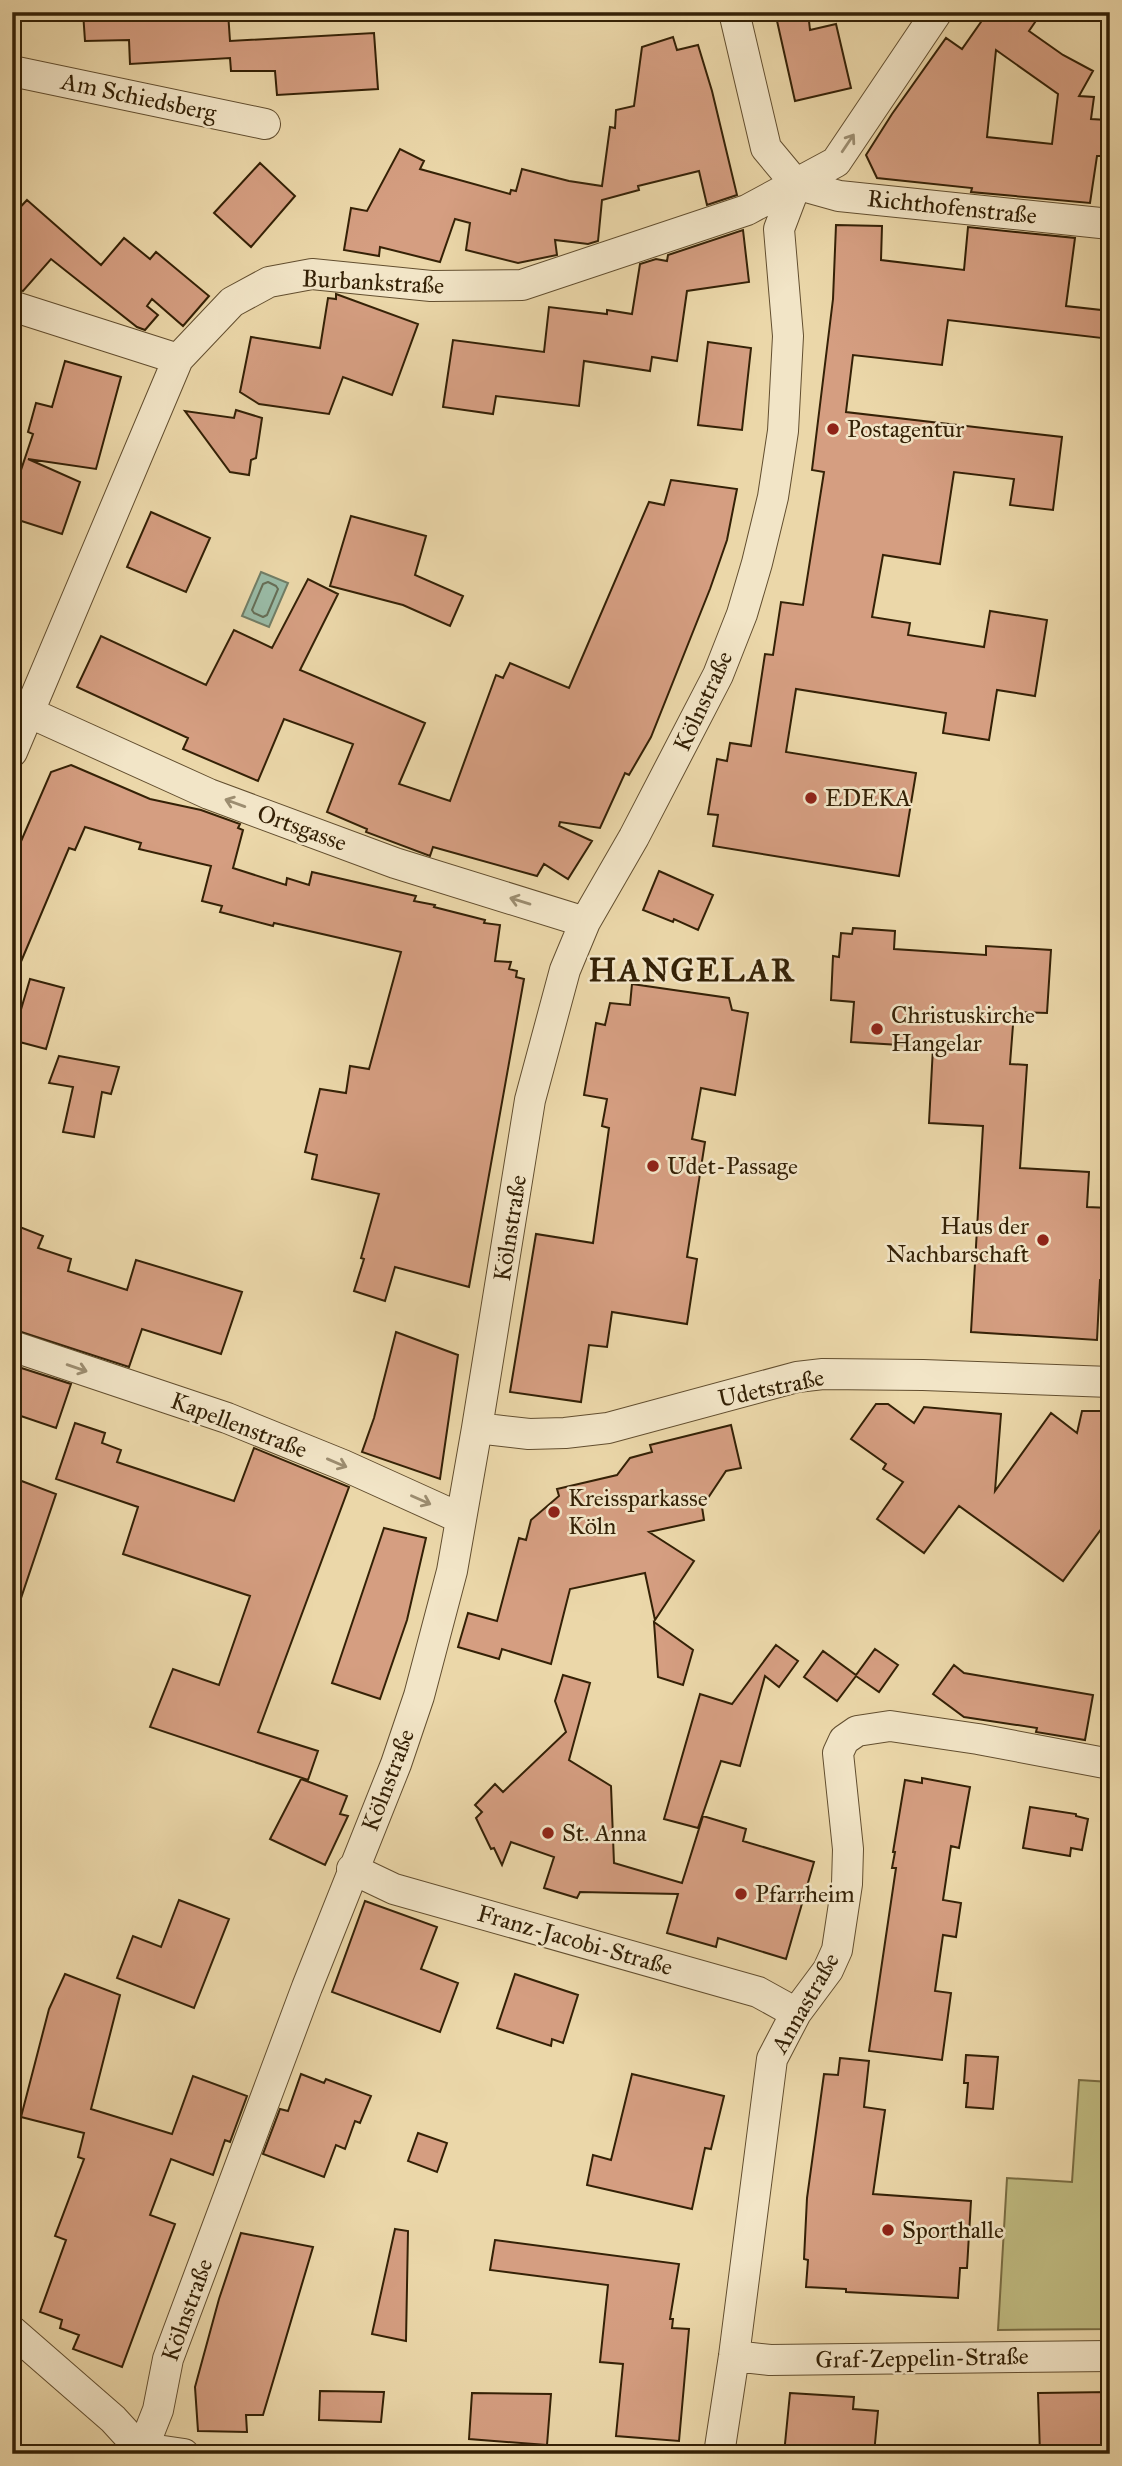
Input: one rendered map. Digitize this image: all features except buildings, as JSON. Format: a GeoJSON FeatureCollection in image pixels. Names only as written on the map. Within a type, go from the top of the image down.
{"type":"FeatureCollection","features":[{"type":"Feature","properties":{"kind":"street"},"geometry":{"type":"LineString","coordinates":[[734,12],[766,148],[796,184]]}},
{"type":"Feature","properties":{"kind":"street","name":"Burbankstraße"},"geometry":{"type":"LineString","coordinates":[[12,752],[178,359],[232,302],[269,282],[312,274],[430,286],[522,285],[747,209],[836,162],[937,12]]}},
{"type":"Feature","properties":{"kind":"street","name":"Am Schiedsberg"},"geometry":{"type":"LineString","coordinates":[[12,71],[265,124]]}},
{"type":"Feature","properties":{"kind":"street","name":"Richthofenstraße"},"geometry":{"type":"LineString","coordinates":[[796,184],[839,195],[1110,224]]}},
{"type":"Feature","properties":{"kind":"street","name":"Kölnstraße"},"geometry":{"type":"LineString","coordinates":[[144,2451],[158,2410],[173,2346],[352,1869],[396,1764],[419,1696],[443,1611],[477,1428],[530,1100],[565,970],[585,922],[634,837],[718,675],[742,614],[757,563],[773,497],[783,431],[788,335],[779,229],[796,184]]}},
{"type":"Feature","properties":{"kind":"street"},"geometry":{"type":"LineString","coordinates":[[12,306],[178,359]]}},
{"type":"Feature","properties":{"kind":"street","name":"Ortsgasse"},"geometry":{"type":"LineString","coordinates":[[28,712],[209,794],[395,863],[585,922]]}},
{"type":"Feature","properties":{"kind":"street","name":"Kapellenstraße"},"geometry":{"type":"LineString","coordinates":[[12,1346],[227,1418],[343,1465],[460,1518]]}},
{"type":"Feature","properties":{"kind":"street","name":"Udetstraße"},"geometry":{"type":"LineString","coordinates":[[477,1428],[528,1434],[608,1428],[797,1377],[823,1374],[1110,1382]]}},
{"type":"Feature","properties":{"kind":"street","name":"Annastraße"},"geometry":{"type":"LineString","coordinates":[[719,2454],[772,2059],[796,2012],[828,1970],[838,1950],[848,1849],[838,1753],[844,1740],[857,1731],[891,1726],[1110,1764]]}},
{"type":"Feature","properties":{"kind":"street","name":"Franz-Jacobi-Straße"},"geometry":{"type":"LineString","coordinates":[[352,1869],[394,1889],[758,1992],[796,2012]]}},
{"type":"Feature","properties":{"kind":"street"},"geometry":{"type":"LineString","coordinates":[[12,2331],[113,2419],[144,2451],[184,2454]]}},
{"type":"Feature","properties":{"kind":"street","name":"Graf-Zeppelin-Straße"},"geometry":{"type":"LineString","coordinates":[[734,2356],[770,2360],[1110,2356]]}},
{"type":"Feature","properties":{"kind":"shaded area"},"geometry":{"type":"Polygon","coordinates":[[[1079,2080],[1110,2082],[1110,2329],[998,2330],[1007,2178],[1072,2182],[1079,2080]]]}},
{"type":"Feature","properties":{"kind":"water"},"geometry":{"type":"Polygon","coordinates":[[[261,572],[288,583],[269,627],[242,616],[261,572]]]}},
{"type":"Feature","properties":{"kind":"place","name":"Postagentur"},"geometry":{"type":"Point","coordinates":[833,429]}},
{"type":"Feature","properties":{"kind":"place","name":"EDEKA"},"geometry":{"type":"Point","coordinates":[811,798]}},
{"type":"Feature","properties":{"kind":"place","name":"Christuskirche Hangelar"},"geometry":{"type":"Point","coordinates":[877,1029]}},
{"type":"Feature","properties":{"kind":"place","name":"Udet-Passage"},"geometry":{"type":"Point","coordinates":[653,1166]}},
{"type":"Feature","properties":{"kind":"place","name":"Haus der Nachbarschaft"},"geometry":{"type":"Point","coordinates":[1043,1240]}},
{"type":"Feature","properties":{"kind":"place","name":"Kreissparkasse Köln"},"geometry":{"type":"Point","coordinates":[554,1512]}},
{"type":"Feature","properties":{"kind":"place","name":"St. Anna"},"geometry":{"type":"Point","coordinates":[548,1833]}},
{"type":"Feature","properties":{"kind":"place","name":"Pfarrheim"},"geometry":{"type":"Point","coordinates":[741,1894]}},
{"type":"Feature","properties":{"kind":"place","name":"Sporthalle"},"geometry":{"type":"Point","coordinates":[888,2230]}},
{"type":"Feature","properties":{"kind":"district","name":"HANGELAR"},"geometry":{"type":"Point","coordinates":[692,970]}}]}
